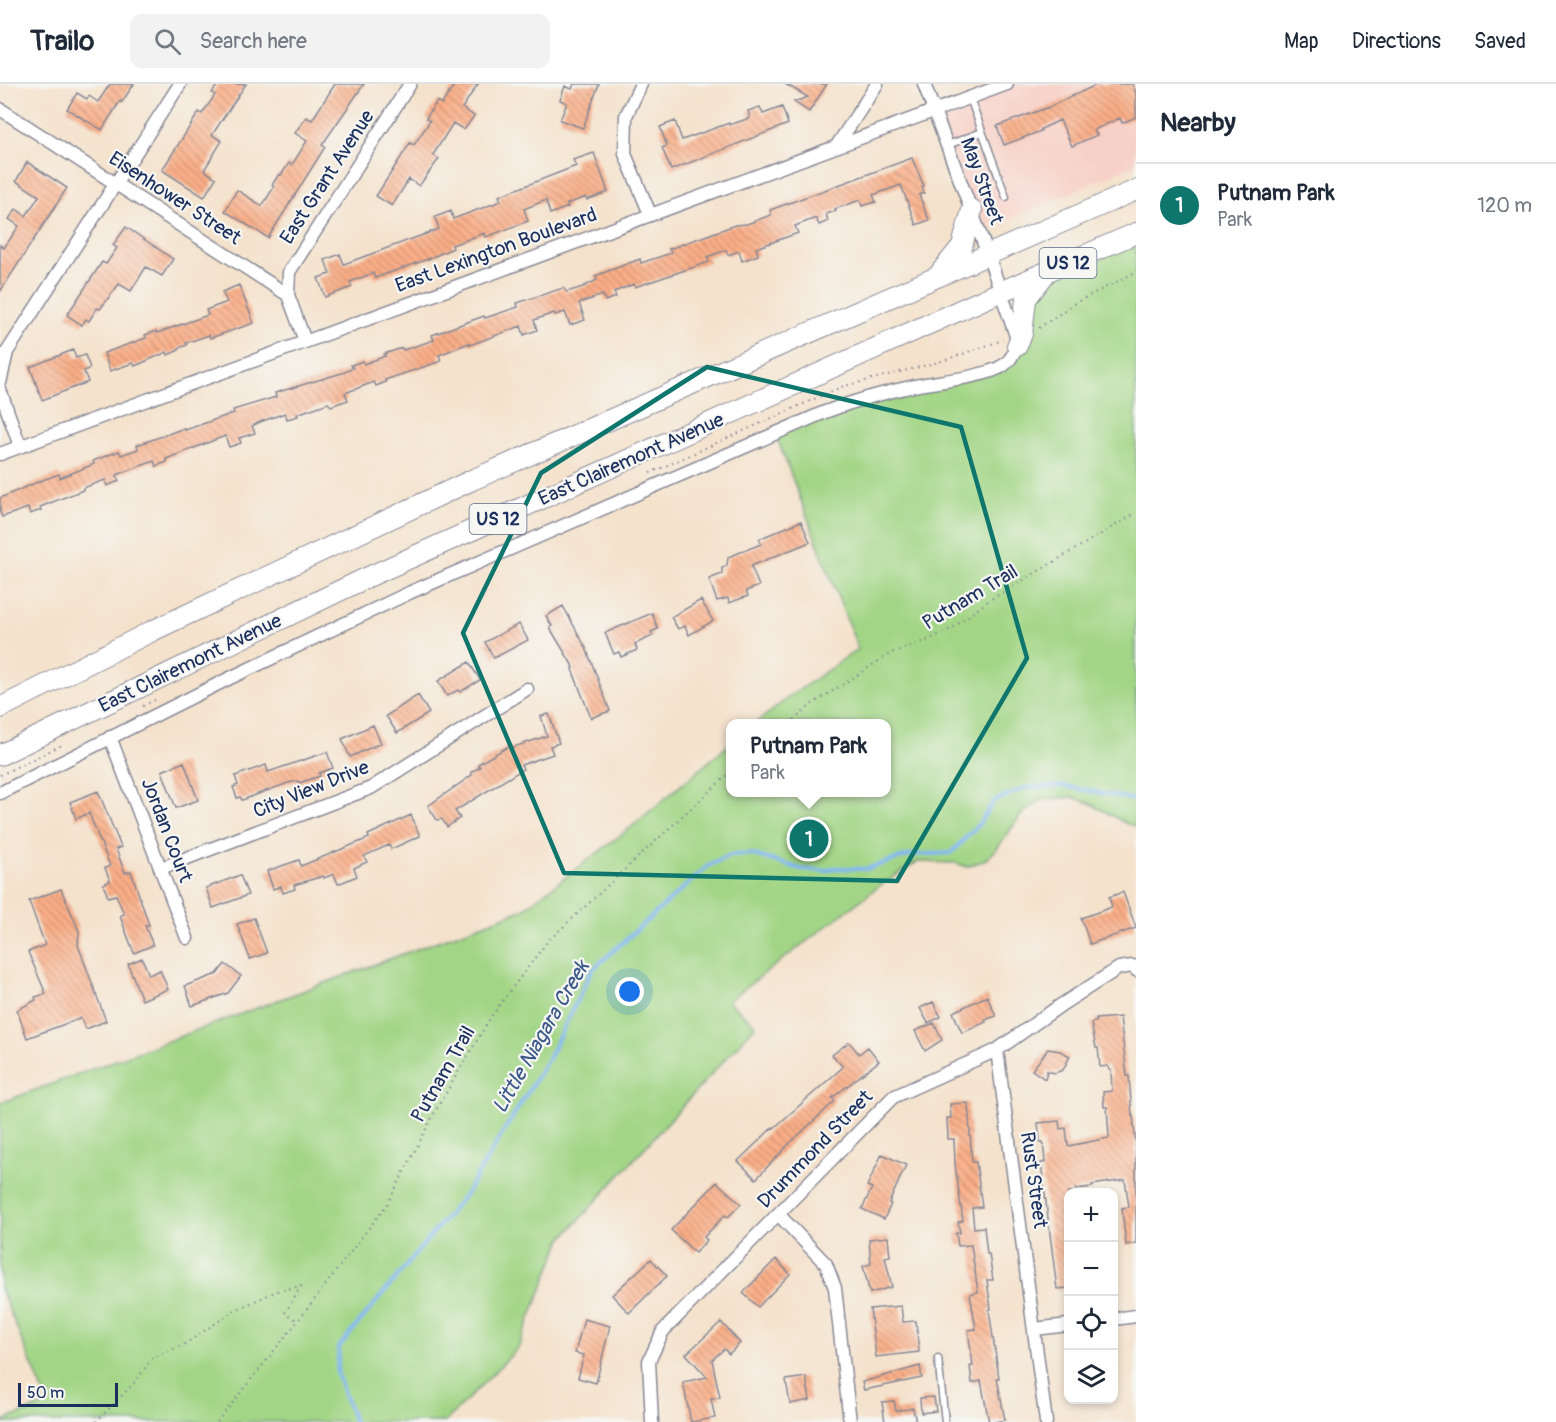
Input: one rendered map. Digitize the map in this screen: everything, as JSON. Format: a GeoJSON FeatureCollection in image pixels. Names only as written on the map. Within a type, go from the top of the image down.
{"type":"FeatureCollection","features":[{"type":"Feature","properties":{"kind":"main road","name":"US 12"},"geometry":{"type":"LineString","coordinates":[[0,708],[152,631],[472,480],[1136,190]]}},
{"type":"Feature","properties":{"kind":"main road"},"geometry":{"type":"LineString","coordinates":[[935,278],[962,246],[972,210]]}},
{"type":"Feature","properties":{"kind":"main road","name":"East Clairemont Avenue"},"geometry":{"type":"LineString","coordinates":[[0,755],[366,578],[1136,233]]}},
{"type":"Feature","properties":{"kind":"main road"},"geometry":{"type":"LineString","coordinates":[[1017,346],[1022,334],[1026,299],[1048,271]]}},
{"type":"Feature","properties":{"kind":"street"},"geometry":{"type":"LineString","coordinates":[[0,383],[7,352],[180,84]]}},
{"type":"Feature","properties":{"kind":"street","name":"East Grant Avenue"},"geometry":{"type":"LineString","coordinates":[[288,295],[289,272],[410,84]]}},
{"type":"Feature","properties":{"kind":"street"},"geometry":{"type":"LineString","coordinates":[[641,84],[626,116],[625,154],[650,214]]}},
{"type":"Feature","properties":{"kind":"street"},"geometry":{"type":"LineString","coordinates":[[836,147],[877,84]]}},
{"type":"Feature","properties":{"kind":"street","name":"May Street"},"geometry":{"type":"LineString","coordinates":[[924,84],[988,255],[1016,336],[1017,346]]}},
{"type":"Feature","properties":{"kind":"street","name":"East Lexington Boulevard"},"geometry":{"type":"LineString","coordinates":[[0,454],[305,340],[1007,84]]}},
{"type":"Feature","properties":{"kind":"street","name":"Eisenhower Street"},"geometry":{"type":"LineString","coordinates":[[0,109],[288,295]]}},
{"type":"Feature","properties":{"kind":"street"},"geometry":{"type":"LineString","coordinates":[[288,295],[305,340]]}},
{"type":"Feature","properties":{"kind":"street"},"geometry":{"type":"LineString","coordinates":[[0,793],[260,663],[411,592],[726,453],[855,400],[994,370],[1009,360],[1017,346]]}},
{"type":"Feature","properties":{"kind":"street"},"geometry":{"type":"LineString","coordinates":[[0,390],[20,446]]}},
{"type":"Feature","properties":{"kind":"street","name":"City View Drive"},"geometry":{"type":"LineString","coordinates":[[161,868],[371,788],[527,689]]}},
{"type":"Feature","properties":{"kind":"street","name":"Jordan Court"},"geometry":{"type":"LineString","coordinates":[[110,737],[187,938]]}},
{"type":"Feature","properties":{"kind":"street","name":"Drummond Street"},"geometry":{"type":"LineString","coordinates":[[652,1422],[649,1361],[663,1331],[893,1097],[997,1050],[1119,968],[1135,968]]}},
{"type":"Feature","properties":{"kind":"street","name":"Rust Street"},"geometry":{"type":"LineString","coordinates":[[997,1050],[1046,1422]]}},
{"type":"Feature","properties":{"kind":"street"},"geometry":{"type":"LineString","coordinates":[[779,1215],[826,1264],[835,1288],[850,1422]]}},
{"type":"Feature","properties":{"kind":"street"},"geometry":{"type":"LineString","coordinates":[[1118,1318],[1136,1316]]}},
{"type":"Feature","properties":{"kind":"street"},"geometry":{"type":"LineString","coordinates":[[1035,1329],[1064,1325]]}},
{"type":"Feature","properties":{"kind":"lane"},"geometry":{"type":"LineString","coordinates":[[969,98],[1006,196]]}},
{"type":"Feature","properties":{"kind":"lane"},"geometry":{"type":"LineString","coordinates":[[948,145],[982,132]]}},
{"type":"Feature","properties":{"kind":"lane"},"geometry":{"type":"LineString","coordinates":[[938,1358],[945,1422]]}},
{"type":"Feature","properties":{"kind":"path","name":"Putnam Trail"},"geometry":{"type":"LineString","coordinates":[[794,719],[811,705],[891,653],[928,640],[954,627],[988,601],[1136,513]]}},
{"type":"Feature","properties":{"kind":"path","name":"Putnam Trail"},"geometry":{"type":"LineString","coordinates":[[217,1422],[298,1322],[388,1203],[437,1108],[492,1015],[547,942],[726,776]]}},
{"type":"Feature","properties":{"kind":"path"},"geometry":{"type":"LineString","coordinates":[[96,1422],[136,1381],[152,1358],[185,1344],[235,1310],[277,1291],[301,1286],[285,1313],[298,1322]]}},
{"type":"Feature","properties":{"kind":"highlighted area"},"geometry":{"type":"Polygon","coordinates":[[[707,367],[961,427],[1027,658],[897,881],[564,873],[463,633],[541,473],[707,367]]]}},
{"type":"Feature","properties":{"kind":"shaded area"},"geometry":{"type":"Polygon","coordinates":[[[1007,84],[1136,84],[1136,164],[980,232],[935,110],[1007,84]]]}},
{"type":"Feature","properties":{"kind":"green space"},"geometry":{"type":"Polygon","coordinates":[[[1136,236],[1136,826],[1127,824],[1073,797],[1040,800],[1021,815],[996,850],[986,859],[967,867],[956,863],[917,862],[882,884],[728,1001],[756,1025],[562,1239],[518,1348],[445,1422],[1,1422],[48,1403],[0,1288],[0,1103],[522,910],[630,828],[726,747],[726,797],[891,797],[891,719],[761,719],[858,649],[775,433],[825,412],[1002,366],[1048,271],[1136,236]]]}},
{"type":"Feature","properties":{"kind":"building"},"geometry":{"type":"Polygon","coordinates":[[[110,84],[134,84],[102,130],[67,109],[77,93],[87,99],[89,96],[98,102],[110,84]]]}},
{"type":"Feature","properties":{"kind":"building"},"geometry":{"type":"Polygon","coordinates":[[[218,84],[246,84],[212,135],[222,141],[204,170],[216,178],[204,197],[162,170],[199,112],[202,114],[215,95],[212,93],[218,84]]]}},
{"type":"Feature","properties":{"kind":"building"},"geometry":{"type":"Polygon","coordinates":[[[335,84],[364,84],[322,145],[325,147],[268,238],[225,211],[237,190],[262,206],[279,174],[281,175],[289,163],[292,165],[307,141],[295,133],[306,117],[312,120],[335,84]]]}},
{"type":"Feature","properties":{"kind":"building"},"geometry":{"type":"Polygon","coordinates":[[[455,84],[478,84],[462,108],[474,116],[464,130],[453,123],[433,155],[439,159],[419,186],[409,179],[392,206],[376,196],[410,143],[414,145],[430,121],[426,118],[437,101],[442,104],[455,84]]]}},
{"type":"Feature","properties":{"kind":"building"},"geometry":{"type":"Polygon","coordinates":[[[574,84],[599,84],[583,128],[560,120],[567,103],[560,100],[565,86],[572,89],[574,84]]]}},
{"type":"Feature","properties":{"kind":"building"},"geometry":{"type":"Polygon","coordinates":[[[785,84],[827,84],[809,112],[794,102],[808,97],[785,84]]]}},
{"type":"Feature","properties":{"kind":"building"},"geometry":{"type":"Polygon","coordinates":[[[1098,84],[1132,84],[1136,93],[1136,117],[1122,123],[1120,118],[1094,130],[1097,135],[1072,146],[1060,120],[1041,131],[1004,145],[997,126],[1049,107],[1098,84]]]}},
{"type":"Feature","properties":{"kind":"building"},"geometry":{"type":"Polygon","coordinates":[[[760,107],[763,114],[782,107],[788,124],[671,170],[662,148],[667,146],[660,127],[675,121],[682,140],[750,118],[748,111],[760,107]]]}},
{"type":"Feature","properties":{"kind":"building"},"geometry":{"type":"Polygon","coordinates":[[[594,153],[608,192],[567,204],[568,207],[550,214],[546,200],[524,209],[528,221],[486,237],[485,233],[452,245],[453,248],[428,259],[375,278],[373,273],[350,282],[352,287],[325,297],[318,278],[330,274],[325,260],[340,254],[344,264],[439,229],[435,217],[451,211],[453,219],[501,201],[499,196],[576,166],[573,160],[594,153]]]}},
{"type":"Feature","properties":{"kind":"building"},"geometry":{"type":"Polygon","coordinates":[[[912,158],[924,186],[922,187],[924,193],[919,195],[929,220],[916,225],[901,185],[873,195],[876,202],[862,206],[860,200],[835,209],[836,211],[826,214],[828,221],[819,225],[816,218],[795,226],[798,233],[756,248],[758,255],[742,261],[739,251],[728,255],[726,250],[707,257],[709,262],[614,292],[616,297],[605,301],[603,295],[579,303],[585,320],[570,325],[565,312],[555,315],[554,313],[534,320],[537,330],[524,335],[521,326],[470,345],[469,343],[439,355],[441,361],[385,380],[386,382],[376,386],[374,382],[345,393],[348,400],[331,406],[328,403],[287,419],[285,413],[260,422],[252,426],[255,433],[239,438],[241,443],[229,447],[225,436],[166,459],[167,462],[156,466],[154,461],[117,475],[119,481],[107,486],[105,480],[83,488],[83,490],[40,507],[41,510],[30,514],[28,508],[2,517],[0,512],[0,498],[40,481],[59,474],[60,478],[119,451],[121,455],[138,449],[137,445],[276,397],[275,393],[345,372],[353,368],[351,365],[363,361],[364,364],[385,356],[384,354],[434,340],[432,335],[484,316],[485,318],[518,307],[517,303],[563,288],[567,292],[583,287],[597,280],[595,276],[640,259],[641,263],[671,253],[669,249],[735,225],[747,224],[771,215],[770,210],[912,158]]]}},
{"type":"Feature","properties":{"kind":"building"},"geometry":{"type":"Polygon","coordinates":[[[27,162],[67,188],[0,292],[0,245],[4,248],[19,226],[9,219],[16,209],[26,216],[39,196],[16,181],[27,162]]]}},
{"type":"Feature","properties":{"kind":"building"},"geometry":{"type":"Polygon","coordinates":[[[126,227],[173,259],[162,276],[146,267],[131,291],[119,284],[100,309],[97,308],[89,321],[86,319],[82,325],[67,315],[102,262],[106,264],[117,248],[113,245],[126,227]]]}},
{"type":"Feature","properties":{"kind":"building"},"geometry":{"type":"Polygon","coordinates":[[[239,285],[254,323],[210,338],[209,335],[186,343],[187,345],[168,355],[167,352],[135,366],[133,363],[110,371],[104,353],[146,338],[145,335],[208,315],[206,310],[227,302],[222,292],[239,285]]]}},
{"type":"Feature","properties":{"kind":"building"},"geometry":{"type":"Polygon","coordinates":[[[73,350],[76,358],[85,355],[90,368],[84,371],[88,382],[42,400],[30,367],[73,350]]]}},
{"type":"Feature","properties":{"kind":"building"},"geometry":{"type":"Polygon","coordinates":[[[801,521],[810,542],[751,566],[759,586],[746,591],[748,596],[729,603],[728,598],[717,601],[709,579],[722,574],[722,568],[727,566],[728,557],[761,544],[759,539],[801,521]]]}},
{"type":"Feature","properties":{"kind":"building"},"geometry":{"type":"Polygon","coordinates":[[[701,600],[713,621],[689,635],[685,626],[678,629],[671,617],[701,600]]]}},
{"type":"Feature","properties":{"kind":"building"},"geometry":{"type":"Polygon","coordinates":[[[563,606],[586,648],[610,711],[591,718],[572,669],[574,668],[550,628],[552,626],[546,616],[563,606]]]}},
{"type":"Feature","properties":{"kind":"building"},"geometry":{"type":"Polygon","coordinates":[[[652,613],[658,629],[651,632],[653,636],[635,644],[637,650],[621,657],[619,652],[614,654],[605,633],[652,613]]]}},
{"type":"Feature","properties":{"kind":"building"},"geometry":{"type":"Polygon","coordinates":[[[519,624],[528,640],[494,658],[485,642],[519,624]]]}},
{"type":"Feature","properties":{"kind":"building"},"geometry":{"type":"Polygon","coordinates":[[[469,662],[480,680],[460,692],[458,690],[447,696],[438,681],[469,662]]]}},
{"type":"Feature","properties":{"kind":"building"},"geometry":{"type":"Polygon","coordinates":[[[418,695],[429,713],[397,733],[386,716],[418,695]]]}},
{"type":"Feature","properties":{"kind":"building"},"geometry":{"type":"Polygon","coordinates":[[[549,714],[559,743],[550,746],[553,754],[521,765],[523,769],[455,811],[460,818],[447,827],[442,819],[437,820],[428,806],[472,775],[471,772],[480,767],[478,764],[509,746],[511,748],[547,736],[541,716],[549,714]]]}},
{"type":"Feature","properties":{"kind":"building"},"geometry":{"type":"Polygon","coordinates":[[[373,725],[381,743],[350,757],[342,739],[373,725]]]}},
{"type":"Feature","properties":{"kind":"building"},"geometry":{"type":"Polygon","coordinates":[[[327,752],[333,768],[319,773],[320,776],[299,783],[298,781],[288,783],[242,800],[240,797],[237,798],[233,787],[238,785],[235,776],[266,765],[268,772],[327,752]]]}},
{"type":"Feature","properties":{"kind":"building"},"geometry":{"type":"Polygon","coordinates":[[[184,762],[198,800],[176,808],[162,771],[184,762]]]}},
{"type":"Feature","properties":{"kind":"building"},"geometry":{"type":"Polygon","coordinates":[[[98,791],[121,847],[116,849],[125,873],[131,871],[149,925],[145,926],[153,945],[134,953],[120,916],[124,914],[116,895],[108,897],[103,884],[110,881],[105,868],[110,866],[89,813],[76,819],[70,802],[98,791]]]}},
{"type":"Feature","properties":{"kind":"building"},"geometry":{"type":"Polygon","coordinates":[[[411,815],[420,836],[391,849],[389,845],[364,856],[367,862],[354,868],[357,876],[338,884],[334,874],[294,885],[295,889],[283,893],[281,886],[273,889],[267,871],[299,860],[301,866],[369,838],[368,835],[411,815]]]}},
{"type":"Feature","properties":{"kind":"building"},"geometry":{"type":"Polygon","coordinates":[[[240,875],[248,895],[213,908],[206,888],[240,875]]]}},
{"type":"Feature","properties":{"kind":"building"},"geometry":{"type":"Polygon","coordinates":[[[61,889],[79,931],[78,945],[106,1021],[86,1029],[81,1018],[27,1038],[17,1010],[36,1000],[35,997],[46,994],[28,952],[45,945],[29,901],[61,889]]]}},
{"type":"Feature","properties":{"kind":"building"},"geometry":{"type":"Polygon","coordinates":[[[1123,892],[1136,928],[1090,944],[1081,918],[1112,907],[1109,897],[1123,892]]]}},
{"type":"Feature","properties":{"kind":"building"},"geometry":{"type":"Polygon","coordinates":[[[254,918],[267,953],[250,959],[237,924],[254,918]]]}},
{"type":"Feature","properties":{"kind":"building"},"geometry":{"type":"Polygon","coordinates":[[[142,958],[149,975],[160,970],[168,989],[142,1000],[128,964],[142,958]]]}},
{"type":"Feature","properties":{"kind":"building"},"geometry":{"type":"Polygon","coordinates":[[[225,964],[241,976],[228,993],[192,1006],[185,986],[217,974],[225,964]]]}},
{"type":"Feature","properties":{"kind":"building"},"geometry":{"type":"Polygon","coordinates":[[[987,996],[996,1016],[962,1033],[953,1012],[987,996]]]}},
{"type":"Feature","properties":{"kind":"building"},"geometry":{"type":"Polygon","coordinates":[[[933,1002],[941,1017],[928,1023],[920,1008],[933,1002]]]}},
{"type":"Feature","properties":{"kind":"building"},"geometry":{"type":"Polygon","coordinates":[[[1120,1017],[1136,1144],[1136,1243],[1126,1245],[1122,1208],[1129,1207],[1125,1180],[1092,1185],[1092,1187],[1064,1188],[1064,1288],[1057,1289],[1041,1163],[1045,1162],[1043,1142],[1040,1142],[1038,1123],[1059,1121],[1060,1129],[1066,1128],[1068,1146],[1109,1138],[1107,1107],[1104,1107],[1103,1092],[1112,1091],[1111,1070],[1108,1066],[1100,1067],[1098,1048],[1096,1048],[1091,1023],[1096,1022],[1096,1019],[1120,1017]]]}},
{"type":"Feature","properties":{"kind":"building"},"geometry":{"type":"Polygon","coordinates":[[[934,1023],[942,1040],[925,1051],[915,1031],[934,1023]]]}},
{"type":"Feature","properties":{"kind":"building"},"geometry":{"type":"Polygon","coordinates":[[[849,1042],[859,1054],[868,1047],[879,1061],[832,1098],[835,1101],[756,1179],[738,1161],[773,1127],[843,1067],[832,1055],[849,1042]]]}},
{"type":"Feature","properties":{"kind":"building"},"geometry":{"type":"Polygon","coordinates":[[[1048,1049],[1070,1056],[1063,1070],[1055,1073],[1047,1071],[1045,1079],[1032,1070],[1048,1049]]]}},
{"type":"Feature","properties":{"kind":"building"},"geometry":{"type":"Polygon","coordinates":[[[968,1103],[972,1162],[976,1162],[982,1207],[972,1208],[974,1228],[984,1227],[987,1254],[989,1254],[993,1280],[987,1280],[991,1309],[989,1310],[999,1378],[997,1378],[1005,1420],[994,1422],[989,1422],[981,1381],[972,1383],[970,1366],[973,1366],[968,1330],[976,1329],[970,1294],[978,1292],[971,1245],[958,1246],[956,1233],[960,1233],[958,1222],[963,1221],[954,1139],[948,1139],[947,1118],[951,1118],[950,1104],[968,1103]]]}},
{"type":"Feature","properties":{"kind":"building"},"geometry":{"type":"Polygon","coordinates":[[[882,1154],[906,1165],[884,1219],[862,1209],[872,1188],[867,1186],[882,1154]]]}},
{"type":"Feature","properties":{"kind":"building"},"geometry":{"type":"Polygon","coordinates":[[[717,1182],[741,1204],[728,1217],[725,1215],[704,1237],[707,1240],[695,1253],[671,1230],[717,1182]]]}},
{"type":"Feature","properties":{"kind":"building"},"geometry":{"type":"Polygon","coordinates":[[[888,1237],[890,1256],[885,1257],[892,1287],[870,1293],[863,1266],[871,1264],[869,1239],[888,1237]]]}},
{"type":"Feature","properties":{"kind":"building"},"geometry":{"type":"Polygon","coordinates":[[[651,1259],[667,1276],[629,1313],[612,1295],[651,1259]]]}},
{"type":"Feature","properties":{"kind":"building"},"geometry":{"type":"Polygon","coordinates":[[[776,1259],[790,1274],[758,1307],[743,1293],[776,1259]]]}},
{"type":"Feature","properties":{"kind":"building"},"geometry":{"type":"Polygon","coordinates":[[[901,1306],[903,1322],[916,1321],[919,1352],[876,1357],[870,1309],[901,1306]]]}},
{"type":"Feature","properties":{"kind":"building"},"geometry":{"type":"Polygon","coordinates":[[[584,1319],[610,1326],[596,1383],[578,1378],[584,1355],[575,1353],[584,1319]]]}},
{"type":"Feature","properties":{"kind":"building"},"geometry":{"type":"Polygon","coordinates":[[[721,1322],[740,1343],[729,1354],[724,1349],[712,1360],[720,1398],[711,1399],[715,1418],[691,1422],[683,1382],[707,1377],[686,1354],[721,1322]]]}},
{"type":"Feature","properties":{"kind":"building"},"geometry":{"type":"Polygon","coordinates":[[[920,1366],[922,1378],[864,1390],[862,1382],[920,1366]]]}},
{"type":"Feature","properties":{"kind":"building"},"geometry":{"type":"Polygon","coordinates":[[[806,1377],[810,1400],[790,1404],[786,1380],[806,1377]]]}},
{"type":"Feature","properties":{"kind":"building"},"geometry":{"type":"Polygon","coordinates":[[[934,1397],[936,1411],[921,1413],[920,1398],[934,1397]]]}},
{"type":"Feature","properties":{"kind":"building"},"geometry":{"type":"Polygon","coordinates":[[[894,1401],[896,1411],[913,1408],[916,1422],[885,1422],[882,1402],[894,1401]]]}},
{"type":"Feature","properties":{"kind":"waterway","name":"Little Niagara Creek"},"geometry":{"type":"LineString","coordinates":[[354,1422],[337,1373],[339,1347],[467,1192],[549,1057],[592,970],[708,866],[730,855],[751,854],[801,869],[825,871],[834,868],[866,869],[910,855],[951,853],[978,825],[994,801],[1025,788],[1064,786],[1136,800]]}},
{"type":"Feature","properties":{"kind":"place","name":"Putnam Park"},"geometry":{"type":"Point","coordinates":[809,839]}}]}
